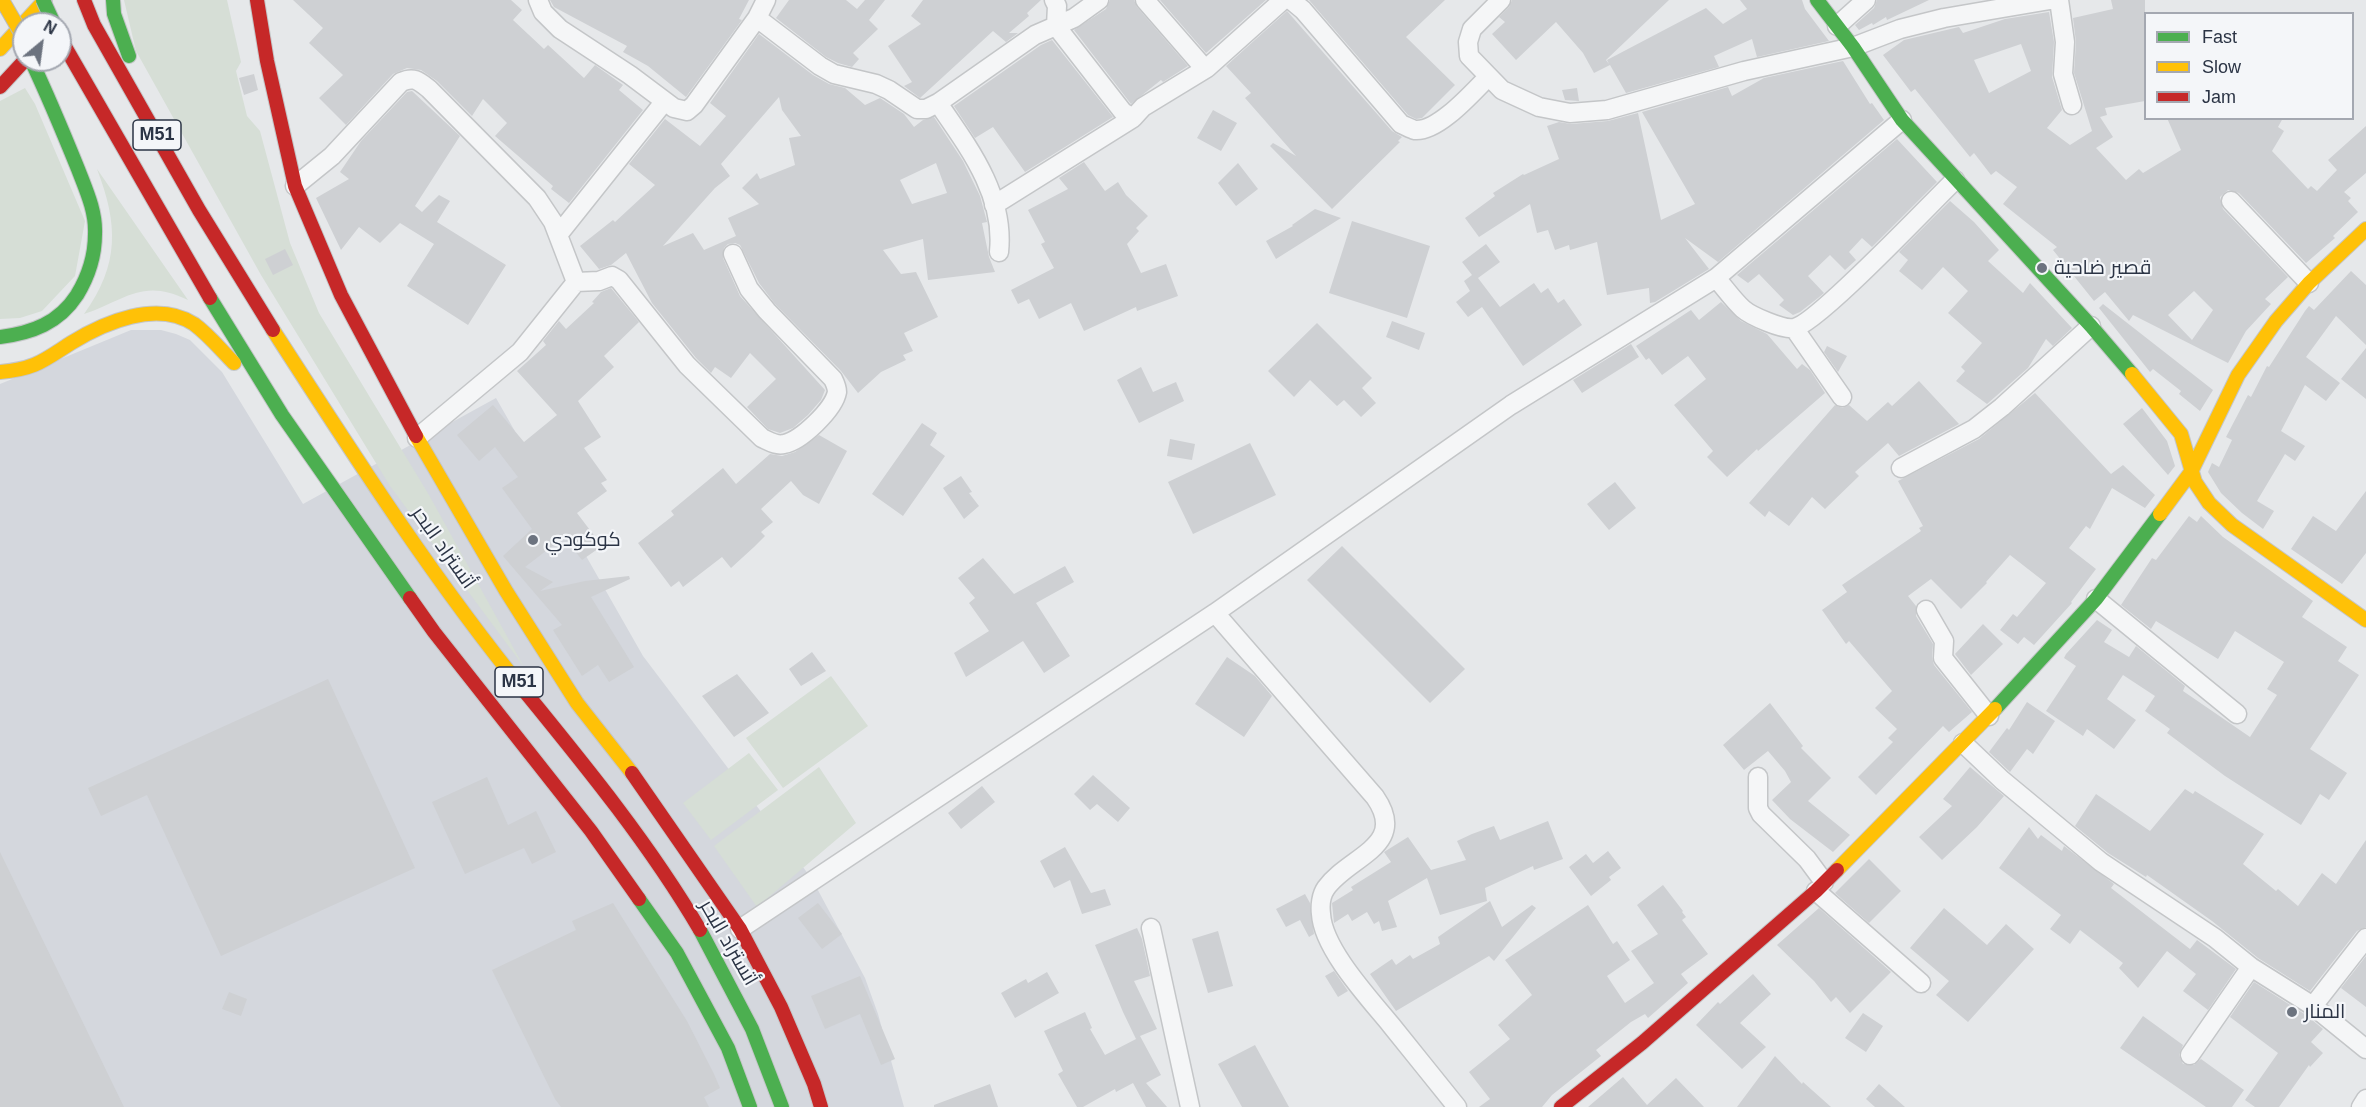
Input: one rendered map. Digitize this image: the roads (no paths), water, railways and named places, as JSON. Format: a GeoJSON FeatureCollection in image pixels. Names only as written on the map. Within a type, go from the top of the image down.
{"type":"FeatureCollection","features":[{"type":"Feature","properties":{"kind":"main road"},"geometry":{"type":"LineString","coordinates":[[0,49],[44,0]]}},
{"type":"Feature","properties":{"kind":"main road"},"geometry":{"type":"LineString","coordinates":[[113,0],[114,14],[125,48],[198,205]]}},
{"type":"Feature","properties":{"kind":"main road"},"geometry":{"type":"LineString","coordinates":[[257,0],[267,61],[295,186],[341,294],[417,438],[506,591],[578,703],[629,769],[740,929],[781,1007],[814,1084],[821,1107]]}},
{"type":"Feature","properties":{"kind":"main road"},"geometry":{"type":"LineString","coordinates":[[1817,0],[1853,47],[1902,120],[2091,326],[2169,417],[2181,434],[2188,453],[2191,472],[2199,491],[2232,525],[2366,620]]}},
{"type":"Feature","properties":{"kind":"main road"},"geometry":{"type":"LineString","coordinates":[[5,6],[12,21]]}},
{"type":"Feature","properties":{"kind":"main road","name":"أتستراد البحر"},"geometry":{"type":"LineString","coordinates":[[72,10],[94,25],[234,268],[336,429],[462,609],[623,814],[677,894],[743,1010],[771,1073],[782,1107]]}},
{"type":"Feature","properties":{"kind":"main road","name":"M51"},"geometry":{"type":"LineString","coordinates":[[72,62],[213,303],[282,415],[434,632],[591,831],[677,953],[728,1048],[750,1107]]}},
{"type":"Feature","properties":{"kind":"main road"},"geometry":{"type":"LineString","coordinates":[[0,87],[14,72]]}},
{"type":"Feature","properties":{"kind":"main road"},"geometry":{"type":"LineString","coordinates":[[0,338],[35,330],[55,318],[74,299],[86,277],[93,253],[95,224],[87,194],[60,122],[37,72]]}},
{"type":"Feature","properties":{"kind":"main road"},"geometry":{"type":"LineString","coordinates":[[47,72],[59,89]]}},
{"type":"Feature","properties":{"kind":"main road"},"geometry":{"type":"LineString","coordinates":[[120,168],[150,196]]}},
{"type":"Feature","properties":{"kind":"main road"},"geometry":{"type":"LineString","coordinates":[[1561,1107],[1642,1043],[1820,886],[1989,716],[2096,599],[2191,472],[2238,375],[2276,321],[2309,283],[2366,229]]}},
{"type":"Feature","properties":{"kind":"main road"},"geometry":{"type":"LineString","coordinates":[[0,372],[37,365],[75,340],[117,320],[143,313],[168,316],[187,321],[205,333],[282,415]]}},
{"type":"Feature","properties":{"kind":"street"},"geometry":{"type":"LineString","coordinates":[[538,0],[543,12],[560,29],[680,111],[687,111],[694,105],[757,18],[766,0]]}},
{"type":"Feature","properties":{"kind":"street"},"geometry":{"type":"LineString","coordinates":[[1053,0],[1057,6],[1056,26],[1124,112],[1133,118]]}},
{"type":"Feature","properties":{"kind":"street"},"geometry":{"type":"LineString","coordinates":[[757,18],[834,74],[876,84],[917,109],[926,109],[1035,35],[1074,18],[1099,0]]}},
{"type":"Feature","properties":{"kind":"street"},"geometry":{"type":"LineString","coordinates":[[1145,0],[1205,69]]}},
{"type":"Feature","properties":{"kind":"street"},"geometry":{"type":"LineString","coordinates":[[994,206],[1133,118],[1143,107],[1205,69],[1283,0]]}},
{"type":"Feature","properties":{"kind":"street"},"geometry":{"type":"LineString","coordinates":[[1291,0],[1303,10],[1401,124],[1414,130],[1433,126],[1461,105],[1488,77]]}},
{"type":"Feature","properties":{"kind":"street"},"geometry":{"type":"LineString","coordinates":[[1501,0],[1472,29],[1468,42],[1469,56],[1502,90],[1539,106],[1570,113],[1607,110],[1744,70],[1853,47],[1900,29],[1944,18],[2050,0]]}},
{"type":"Feature","properties":{"kind":"street"},"geometry":{"type":"LineString","coordinates":[[1837,26],[1866,0]]}},
{"type":"Feature","properties":{"kind":"street"},"geometry":{"type":"LineString","coordinates":[[2059,0],[2065,42],[2063,74],[2072,105]]}},
{"type":"Feature","properties":{"kind":"street"},"geometry":{"type":"LineString","coordinates":[[295,186],[332,156],[401,82],[409,78],[417,79],[447,106],[537,198],[558,235],[576,282]]}},
{"type":"Feature","properties":{"kind":"street"},"geometry":{"type":"LineString","coordinates":[[558,235],[664,102]]}},
{"type":"Feature","properties":{"kind":"street"},"geometry":{"type":"LineString","coordinates":[[938,103],[980,164],[1001,234],[999,252]]}},
{"type":"Feature","properties":{"kind":"street"},"geometry":{"type":"LineString","coordinates":[[740,929],[1215,613],[1511,405],[1716,278],[1902,120]]}},
{"type":"Feature","properties":{"kind":"street"},"geometry":{"type":"LineString","coordinates":[[1716,278],[1744,310],[1771,323],[1794,328],[1808,321],[1845,288],[1955,180]]}},
{"type":"Feature","properties":{"kind":"street"},"geometry":{"type":"LineString","coordinates":[[2231,201],[2309,283]]}},
{"type":"Feature","properties":{"kind":"street"},"geometry":{"type":"LineString","coordinates":[[417,438],[520,352],[576,282],[599,281],[612,276],[620,280],[687,364],[762,438],[783,445],[801,438],[834,400],[837,390],[833,379],[767,311],[749,289],[733,254]]}},
{"type":"Feature","properties":{"kind":"street"},"geometry":{"type":"LineString","coordinates":[[1901,468],[1974,429],[2091,326]]}},
{"type":"Feature","properties":{"kind":"street"},"geometry":{"type":"LineString","coordinates":[[1794,328],[1842,398]]}},
{"type":"Feature","properties":{"kind":"street"},"geometry":{"type":"LineString","coordinates":[[2096,599],[2237,714]]}},
{"type":"Feature","properties":{"kind":"street"},"geometry":{"type":"LineString","coordinates":[[1926,610],[1944,641],[1943,658],[1989,716]]}},
{"type":"Feature","properties":{"kind":"street"},"geometry":{"type":"LineString","coordinates":[[1215,613],[1384,810],[1384,833],[1377,845],[1326,888],[1321,902],[1321,916],[1326,935],[1348,972],[1457,1107]]}},
{"type":"Feature","properties":{"kind":"street"},"geometry":{"type":"LineString","coordinates":[[1963,743],[2002,780],[2101,862],[2215,938],[2252,967],[2313,1006],[2366,1049]]}},
{"type":"Feature","properties":{"kind":"street"},"geometry":{"type":"LineString","coordinates":[[1758,777],[1757,794],[1761,814],[1807,859],[1820,886],[1921,984]]}},
{"type":"Feature","properties":{"kind":"street"},"geometry":{"type":"LineString","coordinates":[[1151,928],[1190,1107]]}},
{"type":"Feature","properties":{"kind":"street"},"geometry":{"type":"LineString","coordinates":[[2313,1006],[2366,938]]}},
{"type":"Feature","properties":{"kind":"street"},"geometry":{"type":"LineString","coordinates":[[2190,1055],[2252,967]]}},
{"type":"Feature","properties":{"kind":"street"},"geometry":{"type":"LineString","coordinates":[[2361,1107],[2366,1099]]}},
{"type":"Feature","properties":{"kind":"place","name":"قصير ضاحية"},"geometry":{"type":"Point","coordinates":[2042,268]}},
{"type":"Feature","properties":{"kind":"place","name":"كوكودي"},"geometry":{"type":"Point","coordinates":[533,540]}},
{"type":"Feature","properties":{"kind":"place","name":"المنار"},"geometry":{"type":"Point","coordinates":[2292,1012]}}]}
